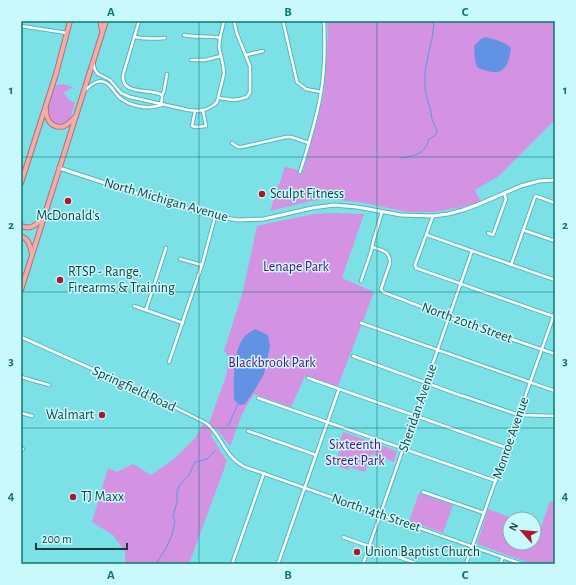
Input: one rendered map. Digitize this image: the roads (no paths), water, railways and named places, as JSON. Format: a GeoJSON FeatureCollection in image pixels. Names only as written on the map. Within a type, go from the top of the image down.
{"type":"FeatureCollection","features":[{"type":"Feature","properties":{"kind":"highway"},"geometry":{"type":"LineString","coordinates":[[21,183],[71,21]]}},
{"type":"Feature","properties":{"kind":"highway"},"geometry":{"type":"LineString","coordinates":[[100,21],[102,32]]}},
{"type":"Feature","properties":{"kind":"highway"},"geometry":{"type":"LineString","coordinates":[[21,290],[106,21]]}},
{"type":"Feature","properties":{"kind":"highway"},"geometry":{"type":"LineString","coordinates":[[45,107],[48,120],[56,126],[65,126],[76,116]]}},
{"type":"Feature","properties":{"kind":"highway"},"geometry":{"type":"LineString","coordinates":[[21,226],[26,228],[32,227],[44,217]]}},
{"type":"Feature","properties":{"kind":"highway"},"geometry":{"type":"LineString","coordinates":[[21,236],[26,238],[32,255]]}},
{"type":"Feature","properties":{"kind":"street"},"geometry":{"type":"LineString","coordinates":[[139,21],[123,75],[124,82],[133,90],[162,95]]}},
{"type":"Feature","properties":{"kind":"street"},"geometry":{"type":"LineString","coordinates":[[93,63],[98,74],[111,81],[121,93],[130,97],[161,105],[203,111],[214,105],[219,98],[224,73],[219,47],[224,21]]}},
{"type":"Feature","properties":{"kind":"street"},"geometry":{"type":"LineString","coordinates":[[219,98],[233,100],[244,98],[249,95],[251,90],[250,66],[237,34],[234,21]]}},
{"type":"Feature","properties":{"kind":"street"},"geometry":{"type":"LineString","coordinates":[[283,21],[297,82],[306,89],[321,92]]}},
{"type":"Feature","properties":{"kind":"street"},"geometry":{"type":"LineString","coordinates":[[300,172],[314,126],[321,92],[325,39],[324,21]]}},
{"type":"Feature","properties":{"kind":"street"},"geometry":{"type":"LineString","coordinates":[[21,26],[67,33]]}},
{"type":"Feature","properties":{"kind":"street"},"geometry":{"type":"LineString","coordinates":[[184,36],[208,36],[220,38]]}},
{"type":"Feature","properties":{"kind":"street"},"geometry":{"type":"LineString","coordinates":[[135,37],[154,39],[165,38]]}},
{"type":"Feature","properties":{"kind":"street"},"geometry":{"type":"LineString","coordinates":[[246,55],[263,51]]}},
{"type":"Feature","properties":{"kind":"street"},"geometry":{"type":"LineString","coordinates":[[191,60],[205,60],[221,56]]}},
{"type":"Feature","properties":{"kind":"street"},"geometry":{"type":"LineString","coordinates":[[161,105],[166,74]]}},
{"type":"Feature","properties":{"kind":"street"},"geometry":{"type":"LineString","coordinates":[[84,92],[96,82],[101,82],[108,84],[117,96],[133,105],[151,107],[161,105]]}},
{"type":"Feature","properties":{"kind":"street"},"geometry":{"type":"LineString","coordinates":[[195,111],[192,126],[202,127],[206,126],[203,111]]}},
{"type":"Feature","properties":{"kind":"street"},"geometry":{"type":"LineString","coordinates":[[232,144],[242,148],[286,136],[309,143]]}},
{"type":"Feature","properties":{"kind":"street","name":"North Michigan Avenue"},"geometry":{"type":"LineString","coordinates":[[59,168],[142,195],[215,216],[238,220],[264,219],[312,208],[334,205],[357,206],[409,216],[433,216],[463,210],[521,186],[539,181],[555,180]]}},
{"type":"Feature","properties":{"kind":"street"},"geometry":{"type":"LineString","coordinates":[[488,233],[493,235],[506,199],[504,193]]}},
{"type":"Feature","properties":{"kind":"street"},"geometry":{"type":"LineString","coordinates":[[511,265],[534,198],[536,196],[555,203]]}},
{"type":"Feature","properties":{"kind":"street"},"geometry":{"type":"LineString","coordinates":[[361,281],[372,252],[372,247],[382,212]]}},
{"type":"Feature","properties":{"kind":"street"},"geometry":{"type":"LineString","coordinates":[[170,362],[202,265],[215,216]]}},
{"type":"Feature","properties":{"kind":"street"},"geometry":{"type":"LineString","coordinates":[[433,216],[415,265],[416,268],[554,317]]}},
{"type":"Feature","properties":{"kind":"street"},"geometry":{"type":"LineString","coordinates":[[523,230],[555,241]]}},
{"type":"Feature","properties":{"kind":"street"},"geometry":{"type":"LineString","coordinates":[[426,235],[555,280]]}},
{"type":"Feature","properties":{"kind":"street","name":"North 20th Street"},"geometry":{"type":"LineString","coordinates":[[372,247],[386,252],[390,259],[381,289],[383,292],[555,354]]}},
{"type":"Feature","properties":{"kind":"street"},"geometry":{"type":"LineString","coordinates":[[146,310],[166,248]]}},
{"type":"Feature","properties":{"kind":"street","name":"Sheridan Avenue"},"geometry":{"type":"LineString","coordinates":[[363,564],[472,251]]}},
{"type":"Feature","properties":{"kind":"street"},"geometry":{"type":"LineString","coordinates":[[180,259],[202,265]]}},
{"type":"Feature","properties":{"kind":"street"},"geometry":{"type":"LineString","coordinates":[[134,306],[183,323]]}},
{"type":"Feature","properties":{"kind":"street","name":"Monroe Avenue"},"geometry":{"type":"LineString","coordinates":[[466,564],[555,312]]}},
{"type":"Feature","properties":{"kind":"street"},"geometry":{"type":"LineString","coordinates":[[361,323],[555,392]]}},
{"type":"Feature","properties":{"kind":"street","name":"Springfield Road"},"geometry":{"type":"LineString","coordinates":[[21,337],[148,394],[206,423],[213,430],[233,459]]}},
{"type":"Feature","properties":{"kind":"street"},"geometry":{"type":"LineString","coordinates":[[353,356],[519,415],[555,416]]}},
{"type":"Feature","properties":{"kind":"street"},"geometry":{"type":"LineString","coordinates":[[21,377],[49,385]]}},
{"type":"Feature","properties":{"kind":"street"},"geometry":{"type":"LineString","coordinates":[[308,378],[507,448]]}},
{"type":"Feature","properties":{"kind":"street"},"geometry":{"type":"LineString","coordinates":[[278,564],[339,389]]}},
{"type":"Feature","properties":{"kind":"street"},"geometry":{"type":"LineString","coordinates":[[258,398],[496,481]]}},
{"type":"Feature","properties":{"kind":"street"},"geometry":{"type":"LineString","coordinates":[[21,413],[32,416]]}},
{"type":"Feature","properties":{"kind":"street"},"geometry":{"type":"LineString","coordinates":[[248,431],[316,455]]}},
{"type":"Feature","properties":{"kind":"street","name":"North 14th Street"},"geometry":{"type":"LineString","coordinates":[[233,459],[245,467],[264,474],[522,564]]}},
{"type":"Feature","properties":{"kind":"street"},"geometry":{"type":"LineString","coordinates":[[232,564],[264,474]]}},
{"type":"Feature","properties":{"kind":"street"},"geometry":{"type":"LineString","coordinates":[[423,492],[484,513]]}},
{"type":"Feature","properties":{"kind":"street"},"geometry":{"type":"LineString","coordinates":[[343,537],[418,564]]}},
{"type":"Feature","properties":{"kind":"street"},"geometry":{"type":"LineString","coordinates":[[500,564],[503,557]]}},
{"type":"Feature","properties":{"kind":"water"},"geometry":{"type":"Polygon","coordinates":[[[486,37],[502,42],[511,48],[509,58],[502,70],[496,72],[477,67],[474,46],[481,39],[486,37]]]}},
{"type":"Feature","properties":{"kind":"water"},"geometry":{"type":"Polygon","coordinates":[[[255,329],[268,335],[270,347],[264,374],[245,404],[240,405],[234,400],[236,358],[241,342],[245,336],[255,329]]]}},
{"type":"Feature","properties":{"kind":"waterway"},"geometry":{"type":"LineString","coordinates":[[401,158],[414,155],[423,150],[429,139],[436,135],[437,131],[432,119],[425,89],[425,72],[434,25],[430,21]]}},
{"type":"Feature","properties":{"kind":"waterway"},"geometry":{"type":"LineString","coordinates":[[228,426],[238,404]]}},
{"type":"Feature","properties":{"kind":"waterway"},"geometry":{"type":"LineString","coordinates":[[156,564],[172,535],[175,521],[173,516],[179,486],[189,475],[195,462],[207,459],[215,451]]}},
{"type":"Feature","properties":{"kind":"place","name":"Sculpt Fitness"},"geometry":{"type":"Point","coordinates":[262,194]}},
{"type":"Feature","properties":{"kind":"place","name":"McDonald's"},"geometry":{"type":"Point","coordinates":[68,201]}},
{"type":"Feature","properties":{"kind":"place","name":"RTSP - Range, Firearms & Training"},"geometry":{"type":"Point","coordinates":[60,280]}},
{"type":"Feature","properties":{"kind":"place","name":"Walmart"},"geometry":{"type":"Point","coordinates":[102,415]}},
{"type":"Feature","properties":{"kind":"place","name":"TJ Maxx"},"geometry":{"type":"Point","coordinates":[73,497]}},
{"type":"Feature","properties":{"kind":"place","name":"Union Baptist Church"},"geometry":{"type":"Point","coordinates":[357,552]}},
{"type":"Feature","properties":{"kind":"park label","name":"Lenape Park"},"geometry":{"type":"Point","coordinates":[296,267]}},
{"type":"Feature","properties":{"kind":"park label","name":"Blackbrook Park"},"geometry":{"type":"Point","coordinates":[272,363]}},
{"type":"Feature","properties":{"kind":"park label","name":"Sixteenth Street Park"},"geometry":{"type":"Point","coordinates":[355,454]}}]}
